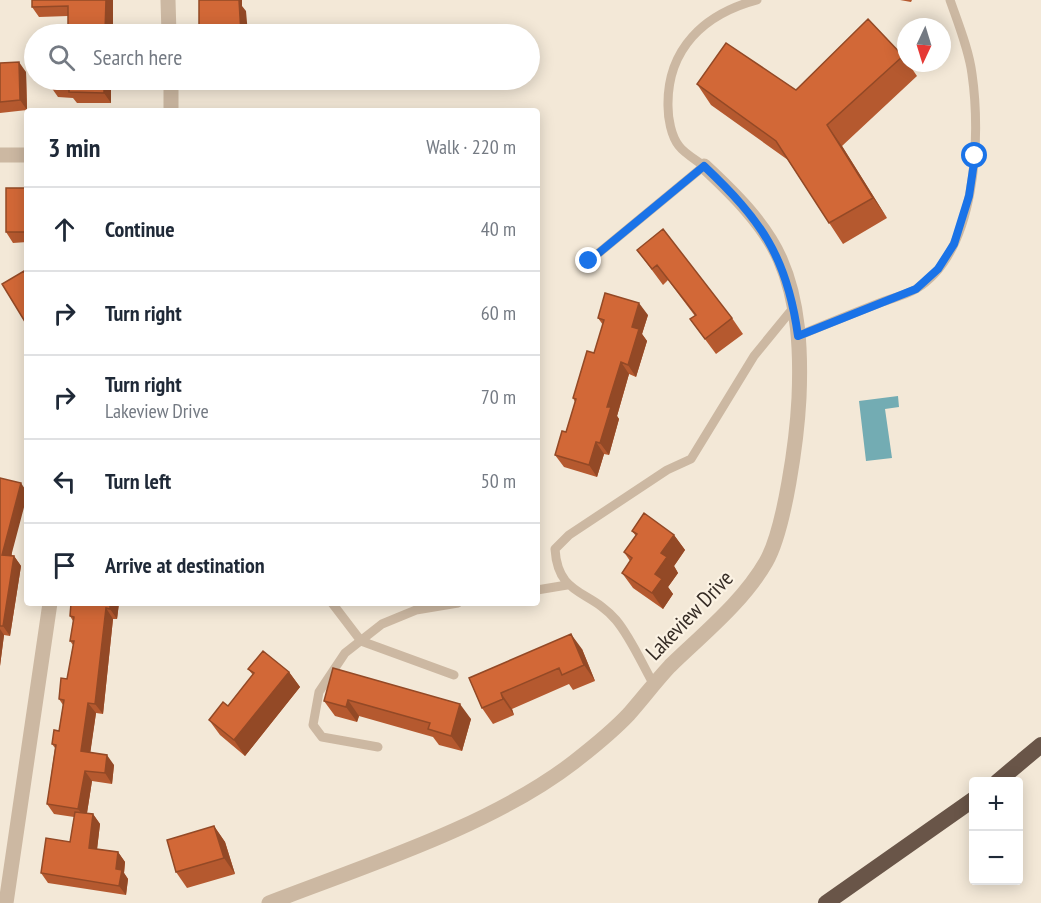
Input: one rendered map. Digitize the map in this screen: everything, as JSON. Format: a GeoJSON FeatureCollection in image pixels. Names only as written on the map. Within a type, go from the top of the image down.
{"type":"FeatureCollection","features":[{"type":"Feature","properties":{"kind":"highway"},"geometry":{"type":"LineString","coordinates":[[1003,777],[1041,745]]}},
{"type":"Feature","properties":{"kind":"highway"},"geometry":{"type":"LineString","coordinates":[[826,903],[969,803]]}},
{"type":"Feature","properties":{"kind":"street"},"geometry":{"type":"LineString","coordinates":[[168,0],[169,24]]}},
{"type":"Feature","properties":{"kind":"street"},"geometry":{"type":"LineString","coordinates":[[171,90],[171,108]]}},
{"type":"Feature","properties":{"kind":"street"},"geometry":{"type":"LineString","coordinates":[[0,155],[24,155]]}},
{"type":"Feature","properties":{"kind":"street","name":"Lakeview Drive"},"geometry":{"type":"LineString","coordinates":[[269,903],[451,832],[518,797],[572,763],[627,716],[654,685],[746,591],[766,563],[776,542],[798,414],[801,359],[794,307],[780,259],[759,225],[704,166]]}},
{"type":"Feature","properties":{"kind":"street"},"geometry":{"type":"LineString","coordinates":[[6,903],[50,606]]}},
{"type":"Feature","properties":{"kind":"lane"},"geometry":{"type":"LineString","coordinates":[[589,261],[704,166],[678,145],[668,117],[668,93],[672,70],[681,51],[698,29],[722,12],[757,0]]}},
{"type":"Feature","properties":{"kind":"lane"},"geometry":{"type":"LineString","coordinates":[[798,336],[916,289],[938,269],[954,244],[969,196],[975,156],[976,121],[972,72],[950,0]]}},
{"type":"Feature","properties":{"kind":"lane"},"geometry":{"type":"LineString","coordinates":[[654,685],[616,621],[598,603],[567,585],[556,566],[555,549],[569,535],[667,470],[691,459],[754,356],[794,307]]}},
{"type":"Feature","properties":{"kind":"lane"},"geometry":{"type":"LineString","coordinates":[[540,590],[567,585]]}},
{"type":"Feature","properties":{"kind":"lane"},"geometry":{"type":"LineString","coordinates":[[334,606],[361,641],[454,675]]}},
{"type":"Feature","properties":{"kind":"lane"},"geometry":{"type":"LineString","coordinates":[[378,747],[322,737],[313,725],[318,692],[345,653],[382,624],[416,610],[440,606]]}},
{"type":"Feature","properties":{"kind":"water"},"geometry":{"type":"Polygon","coordinates":[[[898,396],[899,407],[885,409],[892,458],[866,461],[859,401],[898,396]]]}},
{"type":"Feature","properties":{"kind":"building"},"geometry":{"type":"Polygon","coordinates":[[[32,0],[106,0],[105,24],[68,24],[68,6],[32,7],[32,0]]]}},
{"type":"Feature","properties":{"kind":"building"},"geometry":{"type":"Polygon","coordinates":[[[199,0],[239,0],[240,24],[199,24],[199,0]]]}},
{"type":"Feature","properties":{"kind":"building"},"geometry":{"type":"Polygon","coordinates":[[[868,19],[897,50],[897,61],[827,125],[873,198],[829,223],[776,141],[697,84],[726,43],[796,90],[868,19]]]}},
{"type":"Feature","properties":{"kind":"building"},"geometry":{"type":"Polygon","coordinates":[[[19,62],[20,100],[0,102],[0,63],[19,62]]]}},
{"type":"Feature","properties":{"kind":"building"},"geometry":{"type":"Polygon","coordinates":[[[69,90],[104,90],[104,93],[69,92],[69,90]]]}},
{"type":"Feature","properties":{"kind":"building"},"geometry":{"type":"Polygon","coordinates":[[[6,188],[24,188],[24,232],[6,232],[6,188]]]}},
{"type":"Feature","properties":{"kind":"building"},"geometry":{"type":"Polygon","coordinates":[[[663,229],[732,318],[705,339],[690,319],[696,315],[657,265],[652,269],[637,250],[663,229]]]}},
{"type":"Feature","properties":{"kind":"building"},"geometry":{"type":"Polygon","coordinates":[[[24,271],[24,320],[2,284],[24,271]]]}},
{"type":"Feature","properties":{"kind":"building"},"geometry":{"type":"Polygon","coordinates":[[[605,293],[639,303],[632,327],[639,329],[628,365],[621,362],[607,407],[611,407],[600,443],[596,442],[589,465],[555,455],[562,431],[566,432],[587,351],[594,353],[604,320],[598,318],[605,293]]]}},
{"type":"Feature","properties":{"kind":"building"},"geometry":{"type":"Polygon","coordinates":[[[0,478],[21,483],[2,555],[14,556],[3,626],[0,626],[0,478]]]}},
{"type":"Feature","properties":{"kind":"building"},"geometry":{"type":"Polygon","coordinates":[[[644,513],[674,535],[661,553],[667,557],[655,574],[662,579],[652,593],[622,573],[632,558],[624,552],[637,534],[632,531],[644,513]]]}},
{"type":"Feature","properties":{"kind":"building"},"geometry":{"type":"Polygon","coordinates":[[[71,606],[110,606],[110,609],[106,608],[95,704],[88,703],[81,751],[107,755],[105,773],[85,771],[78,809],[47,804],[56,745],[52,744],[54,730],[59,731],[64,700],[59,699],[61,678],[67,679],[74,641],[70,641],[74,617],[70,616],[71,606]]]}},
{"type":"Feature","properties":{"kind":"building"},"geometry":{"type":"Polygon","coordinates":[[[571,634],[584,665],[562,675],[559,668],[501,693],[503,699],[482,708],[469,678],[571,634]]]}},
{"type":"Feature","properties":{"kind":"building"},"geometry":{"type":"Polygon","coordinates":[[[263,651],[289,672],[234,740],[209,720],[223,702],[228,706],[254,673],[248,669],[263,651]]]}},
{"type":"Feature","properties":{"kind":"building"},"geometry":{"type":"Polygon","coordinates":[[[333,668],[460,704],[451,736],[428,729],[430,723],[348,700],[346,707],[324,701],[333,668]]]}},
{"type":"Feature","properties":{"kind":"building"},"geometry":{"type":"Polygon","coordinates":[[[75,812],[93,814],[89,848],[118,852],[116,869],[122,870],[119,886],[41,873],[46,838],[70,842],[75,812]]]}},
{"type":"Feature","properties":{"kind":"building"},"geometry":{"type":"Polygon","coordinates":[[[214,826],[224,858],[176,872],[167,840],[214,826]]]}},
{"type":"Feature","properties":{"kind":"route"},"geometry":{"type":"LineString","coordinates":[[589,261],[704,166],[759,225],[780,259],[794,307],[798,336],[916,289],[938,269],[954,244],[969,196],[975,156]]}}]}
